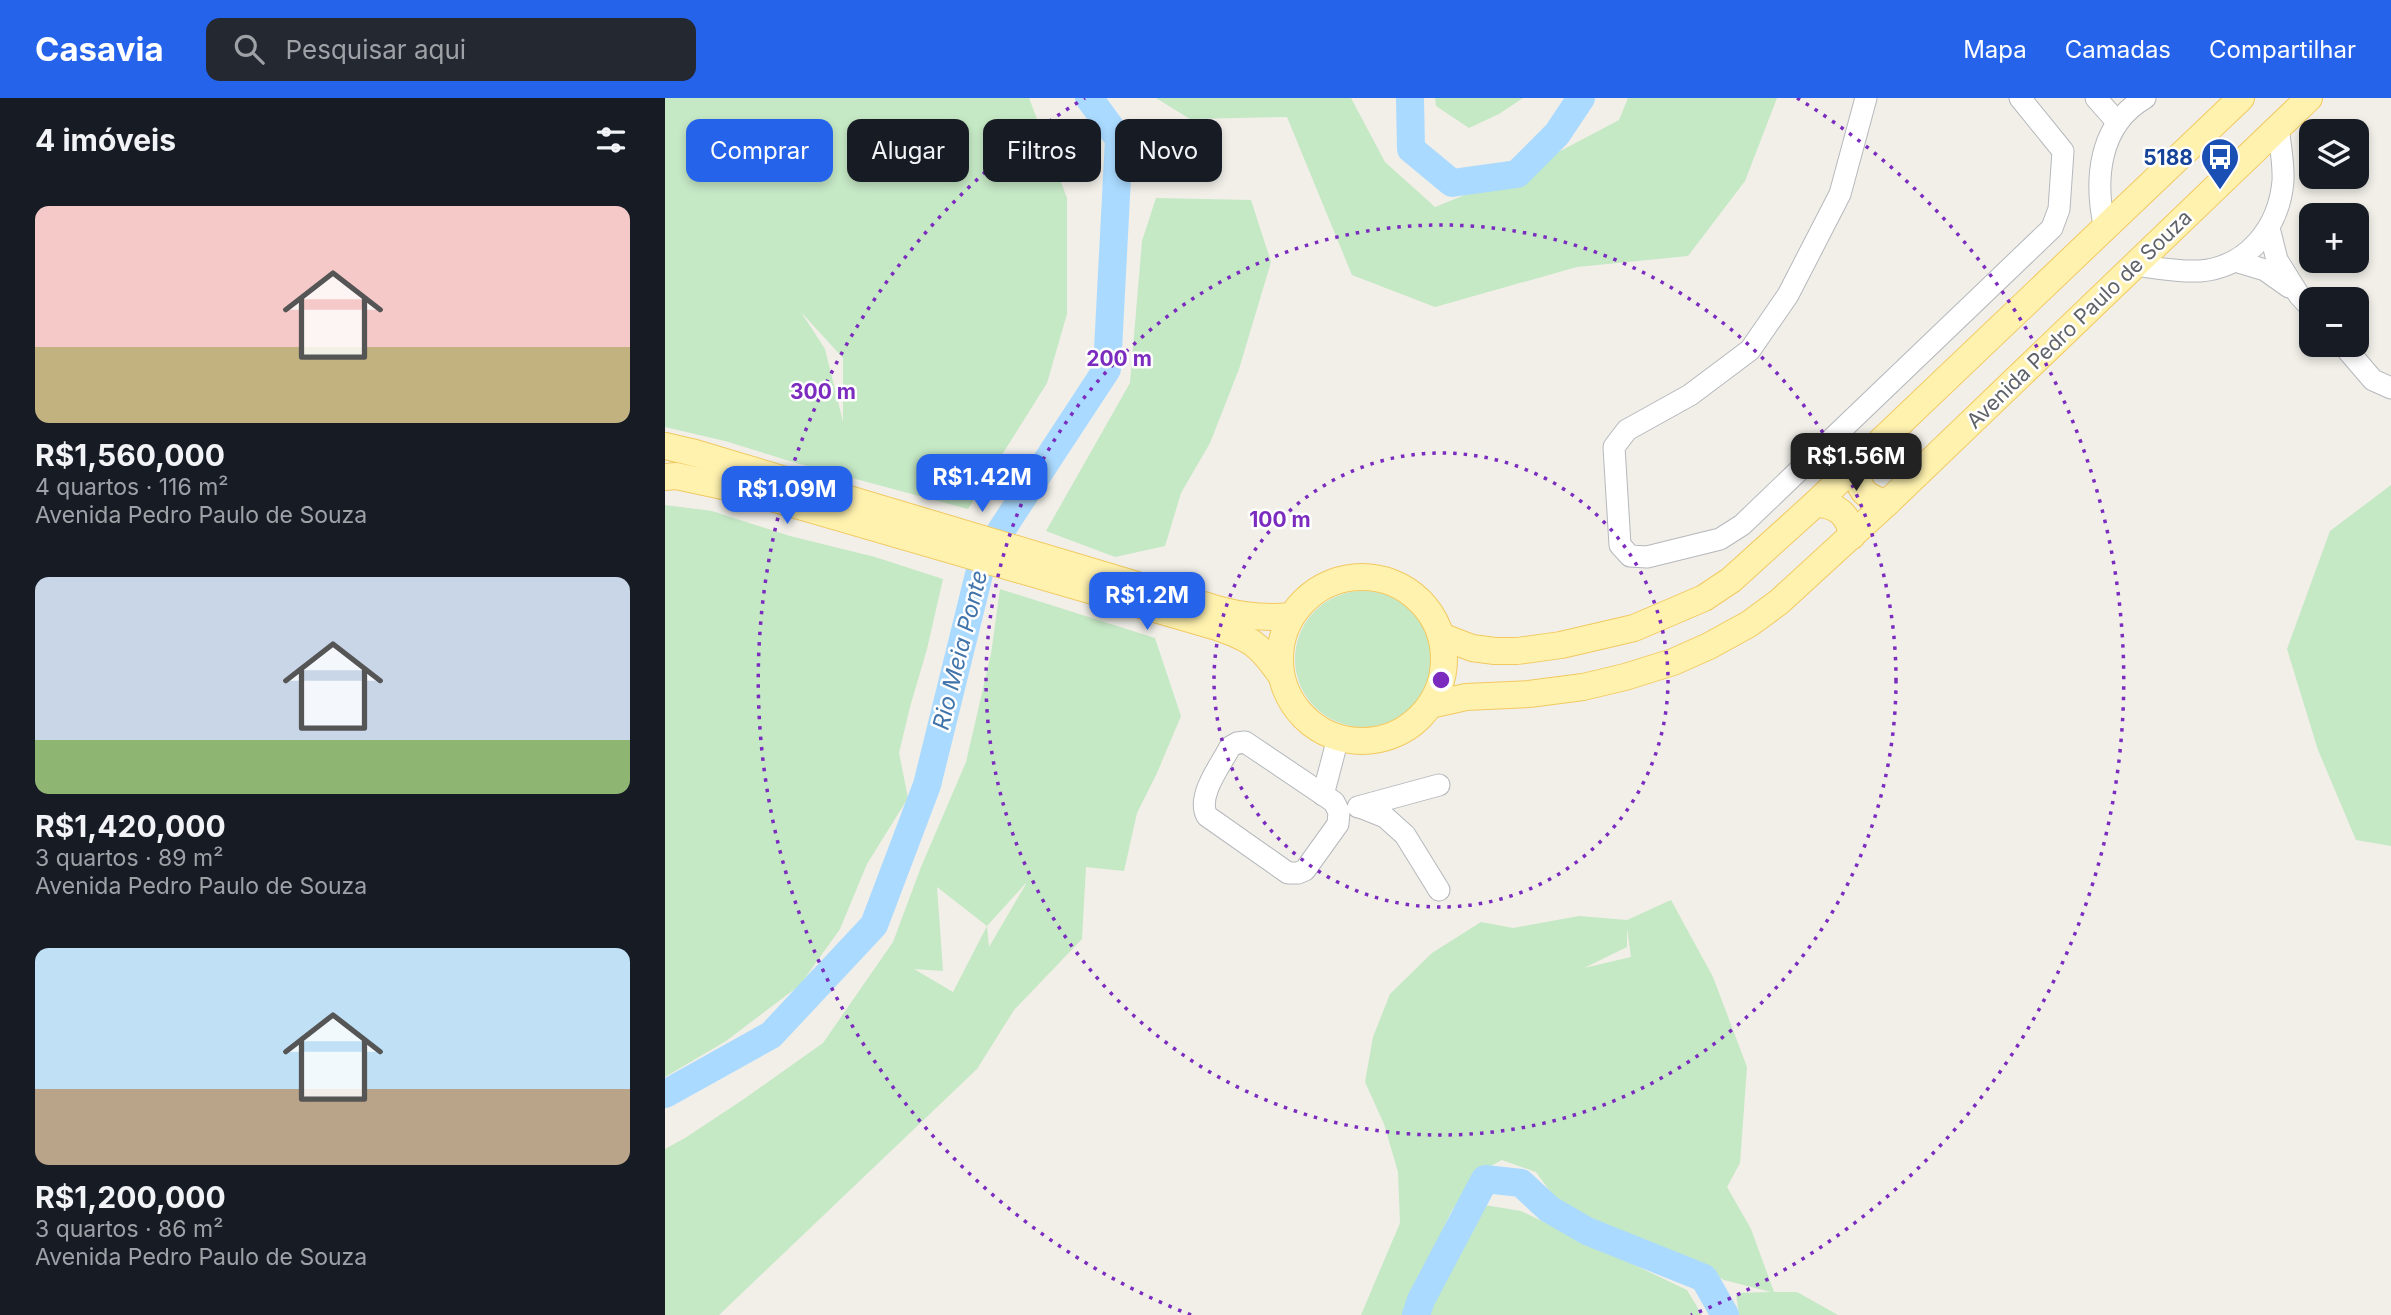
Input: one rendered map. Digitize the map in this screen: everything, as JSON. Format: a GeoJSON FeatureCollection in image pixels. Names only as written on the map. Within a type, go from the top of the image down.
{"type":"FeatureCollection","features":[{"type":"Feature","properties":{"kind":"main road"},"geometry":{"type":"LineString","coordinates":[[1441,636],[1472,648],[1495,651],[1517,651],[1574,643],[1634,628],[1704,598],[1731,580],[1815,504],[2241,98]]}},
{"type":"Feature","properties":{"kind":"main road","name":"Avenida Pedro Paulo de Souza"},"geometry":{"type":"LineString","coordinates":[[1430,705],[1467,697],[1529,694],[1583,687],[1673,662],[1749,624],[1779,602],[1852,536],[2309,98]]}},
{"type":"Feature","properties":{"kind":"main road"},"geometry":{"type":"LineString","coordinates":[[665,446],[1030,563],[1248,638],[1265,652],[1280,674],[1287,695],[1300,714],[1317,729],[1338,738],[1360,742],[1382,740],[1403,731],[1421,718],[1442,679],[1444,657],[1441,636],[1432,616],[1411,594],[1383,580],[1362,577],[1341,579],[1321,587],[1304,599],[1291,616],[1281,644],[1280,674]]}},
{"type":"Feature","properties":{"kind":"main road"},"geometry":{"type":"LineString","coordinates":[[1856,465],[1857,482],[1864,492],[1875,500],[1887,503]]}},
{"type":"Feature","properties":{"kind":"main road"},"geometry":{"type":"LineString","coordinates":[[665,477],[676,476],[916,528]]}},
{"type":"Feature","properties":{"kind":"main road"},"geometry":{"type":"LineString","coordinates":[[1815,504],[1826,504],[1845,515],[1852,536]]}},
{"type":"Feature","properties":{"kind":"main road"},"geometry":{"type":"LineString","coordinates":[[1030,563],[1250,618],[1291,616]]}},
{"type":"Feature","properties":{"kind":"street"},"geometry":{"type":"LineString","coordinates":[[1866,98],[1840,194],[1788,295],[1750,350],[1690,395],[1627,430],[1614,447],[1620,545],[1630,556],[1647,557],[1720,539],[1742,524],[2053,228],[2059,209],[2063,150],[2020,98]]}},
{"type":"Feature","properties":{"kind":"street"},"geometry":{"type":"LineString","coordinates":[[2096,98],[2116,122]]}},
{"type":"Feature","properties":{"kind":"street"},"geometry":{"type":"LineString","coordinates":[[2105,229],[2099,205],[2104,150],[2116,122],[2132,105],[2144,98]]}},
{"type":"Feature","properties":{"kind":"street"},"geometry":{"type":"LineString","coordinates":[[2136,265],[2201,271],[2235,261],[2255,246],[2269,228],[2280,201],[2283,179],[2278,127]]}},
{"type":"Feature","properties":{"kind":"street"},"geometry":{"type":"LineString","coordinates":[[2269,228],[2277,260],[2299,293]]}},
{"type":"Feature","properties":{"kind":"street"},"geometry":{"type":"LineString","coordinates":[[2235,261],[2265,270],[2299,297]]}},
{"type":"Feature","properties":{"kind":"street"},"geometry":{"type":"LineString","coordinates":[[2354,357],[2374,380],[2391,388]]}},
{"type":"Feature","properties":{"kind":"street"},"geometry":{"type":"LineString","coordinates":[[1323,795],[1338,738]]}},
{"type":"Feature","properties":{"kind":"street"},"geometry":{"type":"LineString","coordinates":[[1245,742],[1323,795],[1333,802],[1339,812],[1338,824],[1305,870],[1298,873],[1288,873],[1207,816],[1204,811],[1205,796],[1230,747],[1237,743],[1245,742]]}},
{"type":"Feature","properties":{"kind":"street"},"geometry":{"type":"LineString","coordinates":[[1339,812],[1439,785]]}},
{"type":"Feature","properties":{"kind":"street"},"geometry":{"type":"LineString","coordinates":[[1360,807],[1385,817],[1405,835],[1439,890]]}},
{"type":"Feature","properties":{"kind":"green space"},"geometry":{"type":"Polygon","coordinates":[[[665,98],[1029,98],[1037,119],[983,119],[983,182],[1061,182],[1067,198],[1067,314],[1047,383],[968,509],[725,441],[665,427],[665,98]],[[801,312],[825,349],[843,422],[843,358],[801,312]]]}},
{"type":"Feature","properties":{"kind":"green space"},"geometry":{"type":"Polygon","coordinates":[[[1156,98],[1351,98],[1385,162],[1435,207],[1517,174],[1619,120],[1628,98],[1777,98],[1745,181],[1688,256],[1577,267],[1435,307],[1352,275],[1287,117],[1190,119],[1156,98]]]}},
{"type":"Feature","properties":{"kind":"green space"},"geometry":{"type":"Polygon","coordinates":[[[1435,98],[1523,98],[1499,114],[1469,128],[1436,106],[1435,98]]]}},
{"type":"Feature","properties":{"kind":"green space"},"geometry":{"type":"Polygon","coordinates":[[[1156,198],[1251,200],[1271,262],[1239,369],[1210,443],[1181,493],[1165,546],[1115,557],[1046,531],[1130,383],[1142,241],[1156,198]]]}},
{"type":"Feature","properties":{"kind":"green space"},"geometry":{"type":"Polygon","coordinates":[[[2391,485],[2391,846],[2356,840],[2318,750],[2287,649],[2330,531],[2391,485]]]}},
{"type":"Feature","properties":{"kind":"green space"},"geometry":{"type":"Polygon","coordinates":[[[665,505],[712,511],[943,579],[899,753],[908,798],[867,864],[840,929],[800,985],[726,1041],[665,1077],[665,505]]]}},
{"type":"Feature","properties":{"kind":"green space"},"geometry":{"type":"Polygon","coordinates":[[[1000,589],[1155,638],[1181,716],[1137,813],[1124,871],[1086,867],[1082,939],[1014,1010],[977,1069],[719,1315],[665,1315],[665,1149],[744,1099],[823,1043],[893,942],[921,867],[966,762],[991,654],[1000,589]],[[1026,884],[987,926],[989,947],[1026,884]],[[937,887],[943,971],[914,969],[953,992],[987,926],[937,887]]]}},
{"type":"Feature","properties":{"kind":"green space"},"geometry":{"type":"Polygon","coordinates":[[[1363,591],[1389,597],[1411,611],[1425,633],[1431,659],[1425,685],[1411,707],[1389,721],[1363,727],[1337,721],[1315,707],[1301,685],[1295,659],[1301,633],[1315,611],[1337,597],[1363,591]]]}},
{"type":"Feature","properties":{"kind":"green space"},"geometry":{"type":"Polygon","coordinates":[[[1671,900],[1713,977],[1747,1067],[1740,1163],[1727,1187],[1751,1229],[1774,1292],[1797,1292],[1838,1315],[1739,1315],[1736,1293],[1771,1292],[1724,1280],[1686,1258],[1646,1247],[1599,1227],[1557,1201],[1536,1172],[1502,1160],[1478,1173],[1451,1212],[1403,1315],[1361,1315],[1400,1223],[1398,1172],[1384,1124],[1365,1082],[1373,1037],[1390,994],[1432,953],[1481,922],[1513,928],[1579,916],[1627,920],[1671,900]],[[1627,928],[1627,947],[1584,968],[1631,957],[1627,928]]]}},
{"type":"Feature","properties":{"kind":"green space"},"geometry":{"type":"Polygon","coordinates":[[[1472,1203],[1521,1211],[1687,1290],[1702,1315],[1430,1315],[1472,1203]]]}},
{"type":"Feature","properties":{"kind":"waterway","name":"Rio Meia Ponte"},"geometry":{"type":"LineString","coordinates":[[665,1094],[771,1035],[874,925],[927,785],[983,558],[1107,369],[1119,139],[1089,98]]}},
{"type":"Feature","properties":{"kind":"waterway","name":"Rio Meia Ponte"},"geometry":{"type":"LineString","coordinates":[[1410,98],[1411,149],[1452,183],[1517,174],[1557,134],[1581,98]]}},
{"type":"Feature","properties":{"kind":"waterway"},"geometry":{"type":"LineString","coordinates":[[1416,1315],[1421,1300],[1485,1179],[1521,1183],[1549,1209],[1587,1231],[1704,1278],[1725,1315]]}},
{"type":"Feature","properties":{"kind":"place","name":"5188"},"geometry":{"type":"Point","coordinates":[2220,191]}}]}
